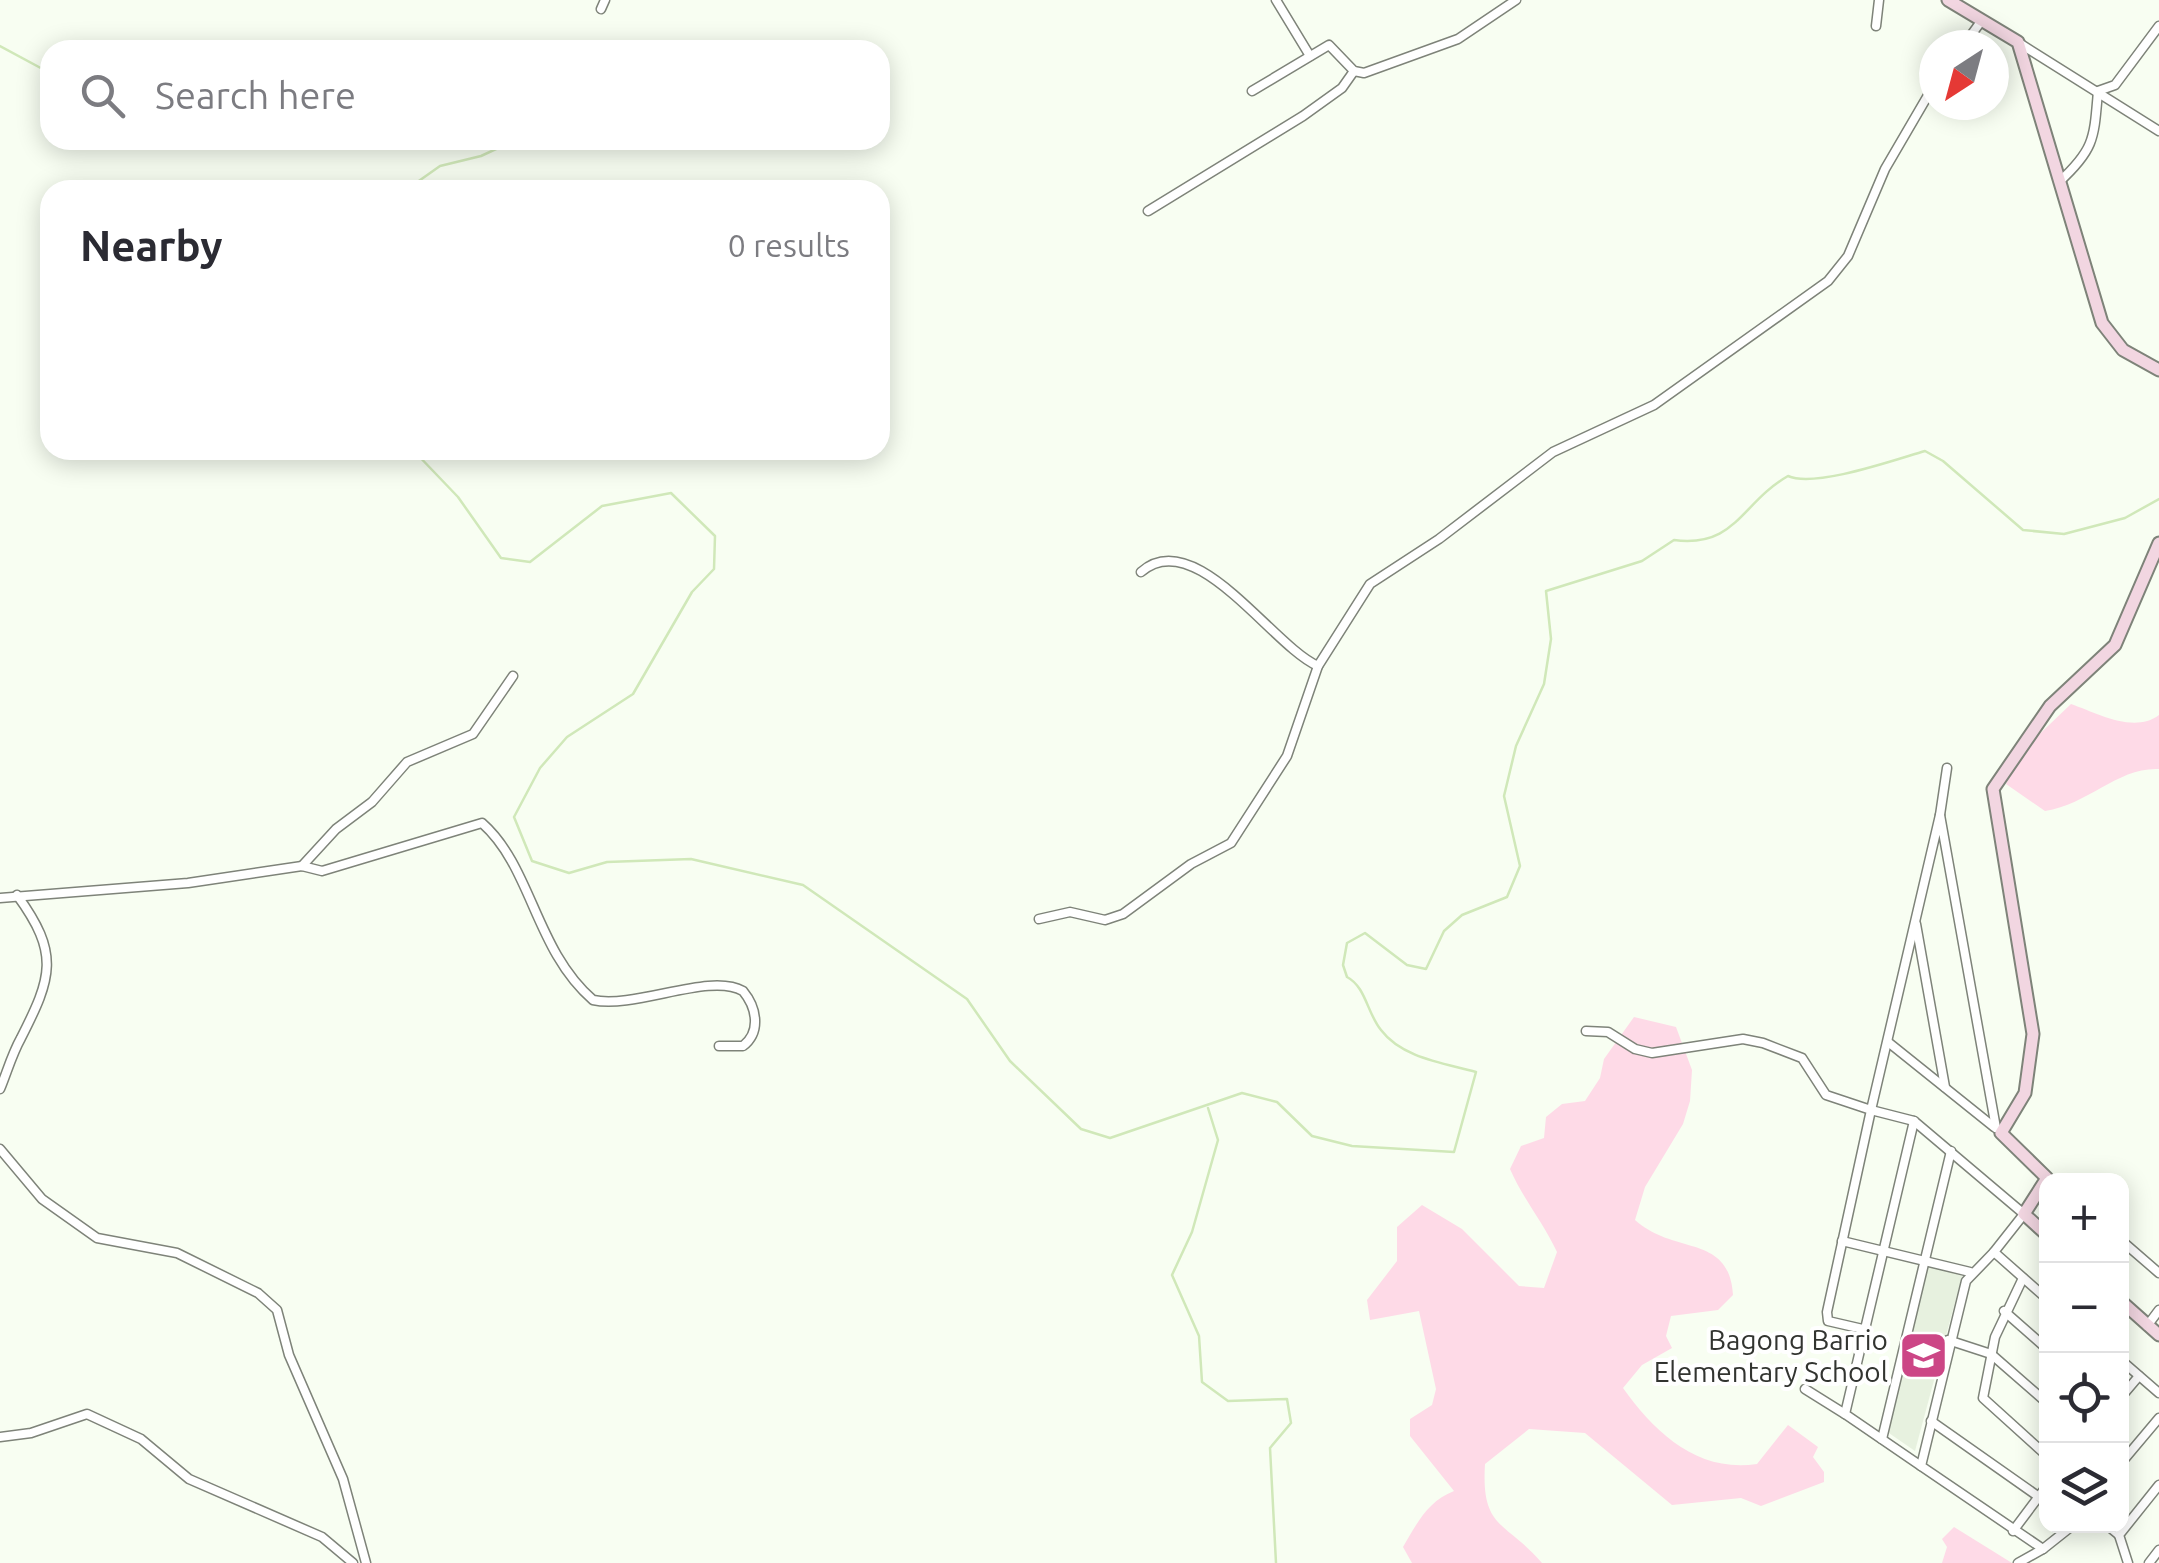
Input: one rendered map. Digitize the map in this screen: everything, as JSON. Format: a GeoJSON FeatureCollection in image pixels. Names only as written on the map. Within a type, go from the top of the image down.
{"type":"FeatureCollection","features":[{"type":"Feature","properties":{"kind":"street"},"geometry":{"type":"LineString","coordinates":[[1276,0],[1310,56]]}},
{"type":"Feature","properties":{"kind":"street"},"geometry":{"type":"LineString","coordinates":[[1252,91],[1310,56],[1335,46],[1354,71],[1362,73],[1458,39],[1516,0]]}},
{"type":"Feature","properties":{"kind":"street"},"geometry":{"type":"LineString","coordinates":[[1876,26],[1879,0]]}},
{"type":"Feature","properties":{"kind":"street"},"geometry":{"type":"LineString","coordinates":[[1948,0],[2159,131]]}},
{"type":"Feature","properties":{"kind":"street"},"geometry":{"type":"LineString","coordinates":[[1975,30],[1982,20]]}},
{"type":"Feature","properties":{"kind":"street"},"geometry":{"type":"LineString","coordinates":[[2098,91],[2115,85],[2159,26]]}},
{"type":"Feature","properties":{"kind":"street"},"geometry":{"type":"LineString","coordinates":[[2018,42],[2102,322],[2122,350],[2159,370]]}},
{"type":"Feature","properties":{"kind":"street"},"geometry":{"type":"LineString","coordinates":[[1148,211],[1302,116],[1342,88],[1354,71]]}},
{"type":"Feature","properties":{"kind":"street"},"geometry":{"type":"LineString","coordinates":[[2060,182],[2080,163],[2094,140],[2098,91]]}},
{"type":"Feature","properties":{"kind":"street"},"geometry":{"type":"LineString","coordinates":[[1039,919],[1070,912],[1104,920],[1122,914],[1191,864],[1231,843],[1287,756],[1318,666],[1370,584],[1439,539],[1552,452],[1654,405],[1828,281],[1848,256],[1884,169],[1919,110]]}},
{"type":"Feature","properties":{"kind":"street"},"geometry":{"type":"LineString","coordinates":[[1998,1130],[2025,1093],[2034,1034],[1993,789],[2050,706],[2115,645],[2159,543]]}},
{"type":"Feature","properties":{"kind":"street"},"geometry":{"type":"LineString","coordinates":[[1141,572],[1158,564],[1195,565],[1256,611],[1296,654],[1318,666]]}},
{"type":"Feature","properties":{"kind":"street"},"geometry":{"type":"LineString","coordinates":[[302,866],[336,829],[372,802],[407,762],[474,734],[513,676]]}},
{"type":"Feature","properties":{"kind":"street"},"geometry":{"type":"LineString","coordinates":[[1866,1330],[1828,1321],[1842,1241],[1940,815],[1947,768]]}},
{"type":"Feature","properties":{"kind":"street"},"geometry":{"type":"LineString","coordinates":[[1940,815],[1998,1130]]}},
{"type":"Feature","properties":{"kind":"street"},"geometry":{"type":"LineString","coordinates":[[0,898],[188,883],[302,866],[322,871],[482,823],[515,870],[556,957],[593,1000],[622,1002],[722,986],[743,991],[756,1015],[754,1034],[744,1046],[718,1046]]}},
{"type":"Feature","properties":{"kind":"street"},"geometry":{"type":"LineString","coordinates":[[0,1089],[40,1005],[49,966],[47,948],[34,918],[18,896]]}},
{"type":"Feature","properties":{"kind":"street"},"geometry":{"type":"LineString","coordinates":[[1915,918],[1945,1088]]}},
{"type":"Feature","properties":{"kind":"street"},"geometry":{"type":"LineString","coordinates":[[1586,1032],[1608,1032],[1635,1049],[1652,1052],[1726,1040],[1763,1043],[1802,1058],[1826,1095],[1914,1121],[2039,1228]]}},
{"type":"Feature","properties":{"kind":"street"},"geometry":{"type":"LineString","coordinates":[[1888,1042],[1998,1130],[2042,1173]]}},
{"type":"Feature","properties":{"kind":"street"},"geometry":{"type":"LineString","coordinates":[[1845,1414],[1914,1121]]}},
{"type":"Feature","properties":{"kind":"street"},"geometry":{"type":"LineString","coordinates":[[0,1149],[42,1199],[97,1238],[176,1253],[258,1293],[277,1310],[289,1355],[343,1479],[366,1563]]}},
{"type":"Feature","properties":{"kind":"street"},"geometry":{"type":"LineString","coordinates":[[1882,1439],[1951,1151]]}},
{"type":"Feature","properties":{"kind":"street"},"geometry":{"type":"LineString","coordinates":[[1921,1466],[1948,1340],[1970,1272],[1994,1252],[2039,1192]]}},
{"type":"Feature","properties":{"kind":"street"},"geometry":{"type":"LineString","coordinates":[[1842,1241],[1970,1272]]}},
{"type":"Feature","properties":{"kind":"street"},"geometry":{"type":"LineString","coordinates":[[2129,1248],[2159,1273]]}},
{"type":"Feature","properties":{"kind":"street"},"geometry":{"type":"LineString","coordinates":[[1994,1252],[2039,1292]]}},
{"type":"Feature","properties":{"kind":"street"},"geometry":{"type":"LineString","coordinates":[[2023,1278],[2004,1312],[1991,1354],[1984,1400],[2039,1450]]}},
{"type":"Feature","properties":{"kind":"street"},"geometry":{"type":"LineString","coordinates":[[2129,1309],[2159,1335]]}},
{"type":"Feature","properties":{"kind":"street"},"geometry":{"type":"LineString","coordinates":[[2147,1326],[2159,1310]]}},
{"type":"Feature","properties":{"kind":"street"},"geometry":{"type":"LineString","coordinates":[[2004,1312],[2039,1342]]}},
{"type":"Feature","properties":{"kind":"street"},"geometry":{"type":"LineString","coordinates":[[1948,1340],[1991,1354],[2039,1396]]}},
{"type":"Feature","properties":{"kind":"street"},"geometry":{"type":"LineString","coordinates":[[2129,1368],[2159,1393]]}},
{"type":"Feature","properties":{"kind":"street"},"geometry":{"type":"LineString","coordinates":[[2129,1387],[2138,1376]]}},
{"type":"Feature","properties":{"kind":"street"},"geometry":{"type":"LineString","coordinates":[[1805,1389],[2043,1549]]}},
{"type":"Feature","properties":{"kind":"street"},"geometry":{"type":"LineString","coordinates":[[0,1438],[16,1437],[87,1414],[141,1439],[189,1479],[322,1537],[353,1563]]}},
{"type":"Feature","properties":{"kind":"street"},"geometry":{"type":"LineString","coordinates":[[2129,1454],[2159,1418]]}},
{"type":"Feature","properties":{"kind":"street"},"geometry":{"type":"LineString","coordinates":[[1931,1421],[2039,1496]]}},
{"type":"Feature","properties":{"kind":"street"},"geometry":{"type":"LineString","coordinates":[[2119,1535],[2159,1486]]}},
{"type":"Feature","properties":{"kind":"street"},"geometry":{"type":"LineString","coordinates":[[2012,1531],[2039,1498]]}},
{"type":"Feature","properties":{"kind":"street"},"geometry":{"type":"LineString","coordinates":[[2018,1563],[2063,1533]]}},
{"type":"Feature","properties":{"kind":"street"},"geometry":{"type":"LineString","coordinates":[[2117,1533],[2128,1563]]}},
{"type":"Feature","properties":{"kind":"street"},"geometry":{"type":"LineString","coordinates":[[2149,1563],[2159,1550]]}},
{"type":"Feature","properties":{"kind":"shaded area"},"geometry":{"type":"Polygon","coordinates":[[[2071,704],[2127,722],[2138,723],[2159,715],[2159,769],[2130,774],[2076,801],[2045,811],[2006,784],[2024,749],[2071,704]]]}},
{"type":"Feature","properties":{"kind":"shaded area"},"geometry":{"type":"Polygon","coordinates":[[[1634,1017],[1676,1027],[1692,1070],[1690,1101],[1683,1124],[1645,1187],[1635,1220],[1722,1262],[1733,1295],[1718,1310],[1671,1316],[1666,1336],[1672,1348],[1642,1365],[1623,1388],[1664,1434],[1697,1456],[1716,1462],[1757,1464],[1788,1425],[1818,1447],[1813,1457],[1824,1472],[1824,1482],[1761,1506],[1741,1498],[1672,1505],[1585,1433],[1529,1429],[1485,1464],[1485,1485],[1487,1501],[1498,1522],[1542,1563],[1412,1563],[1403,1547],[1408,1538],[1430,1507],[1454,1491],[1410,1436],[1410,1419],[1432,1405],[1436,1389],[1419,1311],[1370,1320],[1367,1300],[1397,1261],[1397,1227],[1422,1205],[1462,1229],[1519,1286],[1544,1288],[1557,1252],[1510,1169],[1521,1146],[1544,1138],[1546,1117],[1562,1104],[1585,1101],[1600,1078],[1604,1059],[1634,1017]]]}},
{"type":"Feature","properties":{"kind":"shaded area","name":"Bagong Barrio Elementary School"},"geometry":{"type":"Polygon","coordinates":[[[1927,1263],[1962,1276],[1915,1451],[1886,1431],[1927,1263]]]}},
{"type":"Feature","properties":{"kind":"shaded area"},"geometry":{"type":"Polygon","coordinates":[[[1954,1527],[2012,1563],[1942,1563],[1947,1547],[1942,1539],[1954,1527]]]}},
{"type":"Feature","properties":{"kind":"waterway"},"geometry":{"type":"LineString","coordinates":[[0,46],[40,68]]}},
{"type":"Feature","properties":{"kind":"waterway"},"geometry":{"type":"LineString","coordinates":[[420,180],[440,166],[494,150]]}},
{"type":"Feature","properties":{"kind":"waterway"},"geometry":{"type":"LineString","coordinates":[[423,460],[458,497],[501,558],[530,562],[602,506],[671,493],[715,536],[714,569],[692,592],[633,694],[567,737],[540,768],[514,817],[532,861],[569,873],[607,862],[691,859],[803,885],[967,999],[1010,1061],[1081,1129],[1110,1138],[1242,1093],[1277,1102],[1312,1136],[1352,1146],[1454,1152],[1476,1072],[1424,1058],[1390,1039],[1376,1023],[1343,965],[1347,943],[1365,933],[1407,965],[1426,969],[1444,931],[1462,915],[1507,897],[1520,866],[1504,796],[1516,746],[1544,684],[1551,639],[1546,591],[1642,561],[1674,540],[1711,537],[1737,521],[1788,476],[1835,476],[1925,451],[1943,461],[2023,530],[2064,534],[2125,518],[2159,499]]}},
{"type":"Feature","properties":{"kind":"waterway"},"geometry":{"type":"LineString","coordinates":[[1208,1108],[1218,1140],[1192,1232],[1172,1275],[1199,1336],[1202,1382],[1228,1401],[1287,1399],[1291,1423],[1270,1448],[1276,1563]]}},
{"type":"Feature","properties":{"kind":"place","name":"Bagong Barrio Elementary School"},"geometry":{"type":"Point","coordinates":[1923,1355]}}]}
